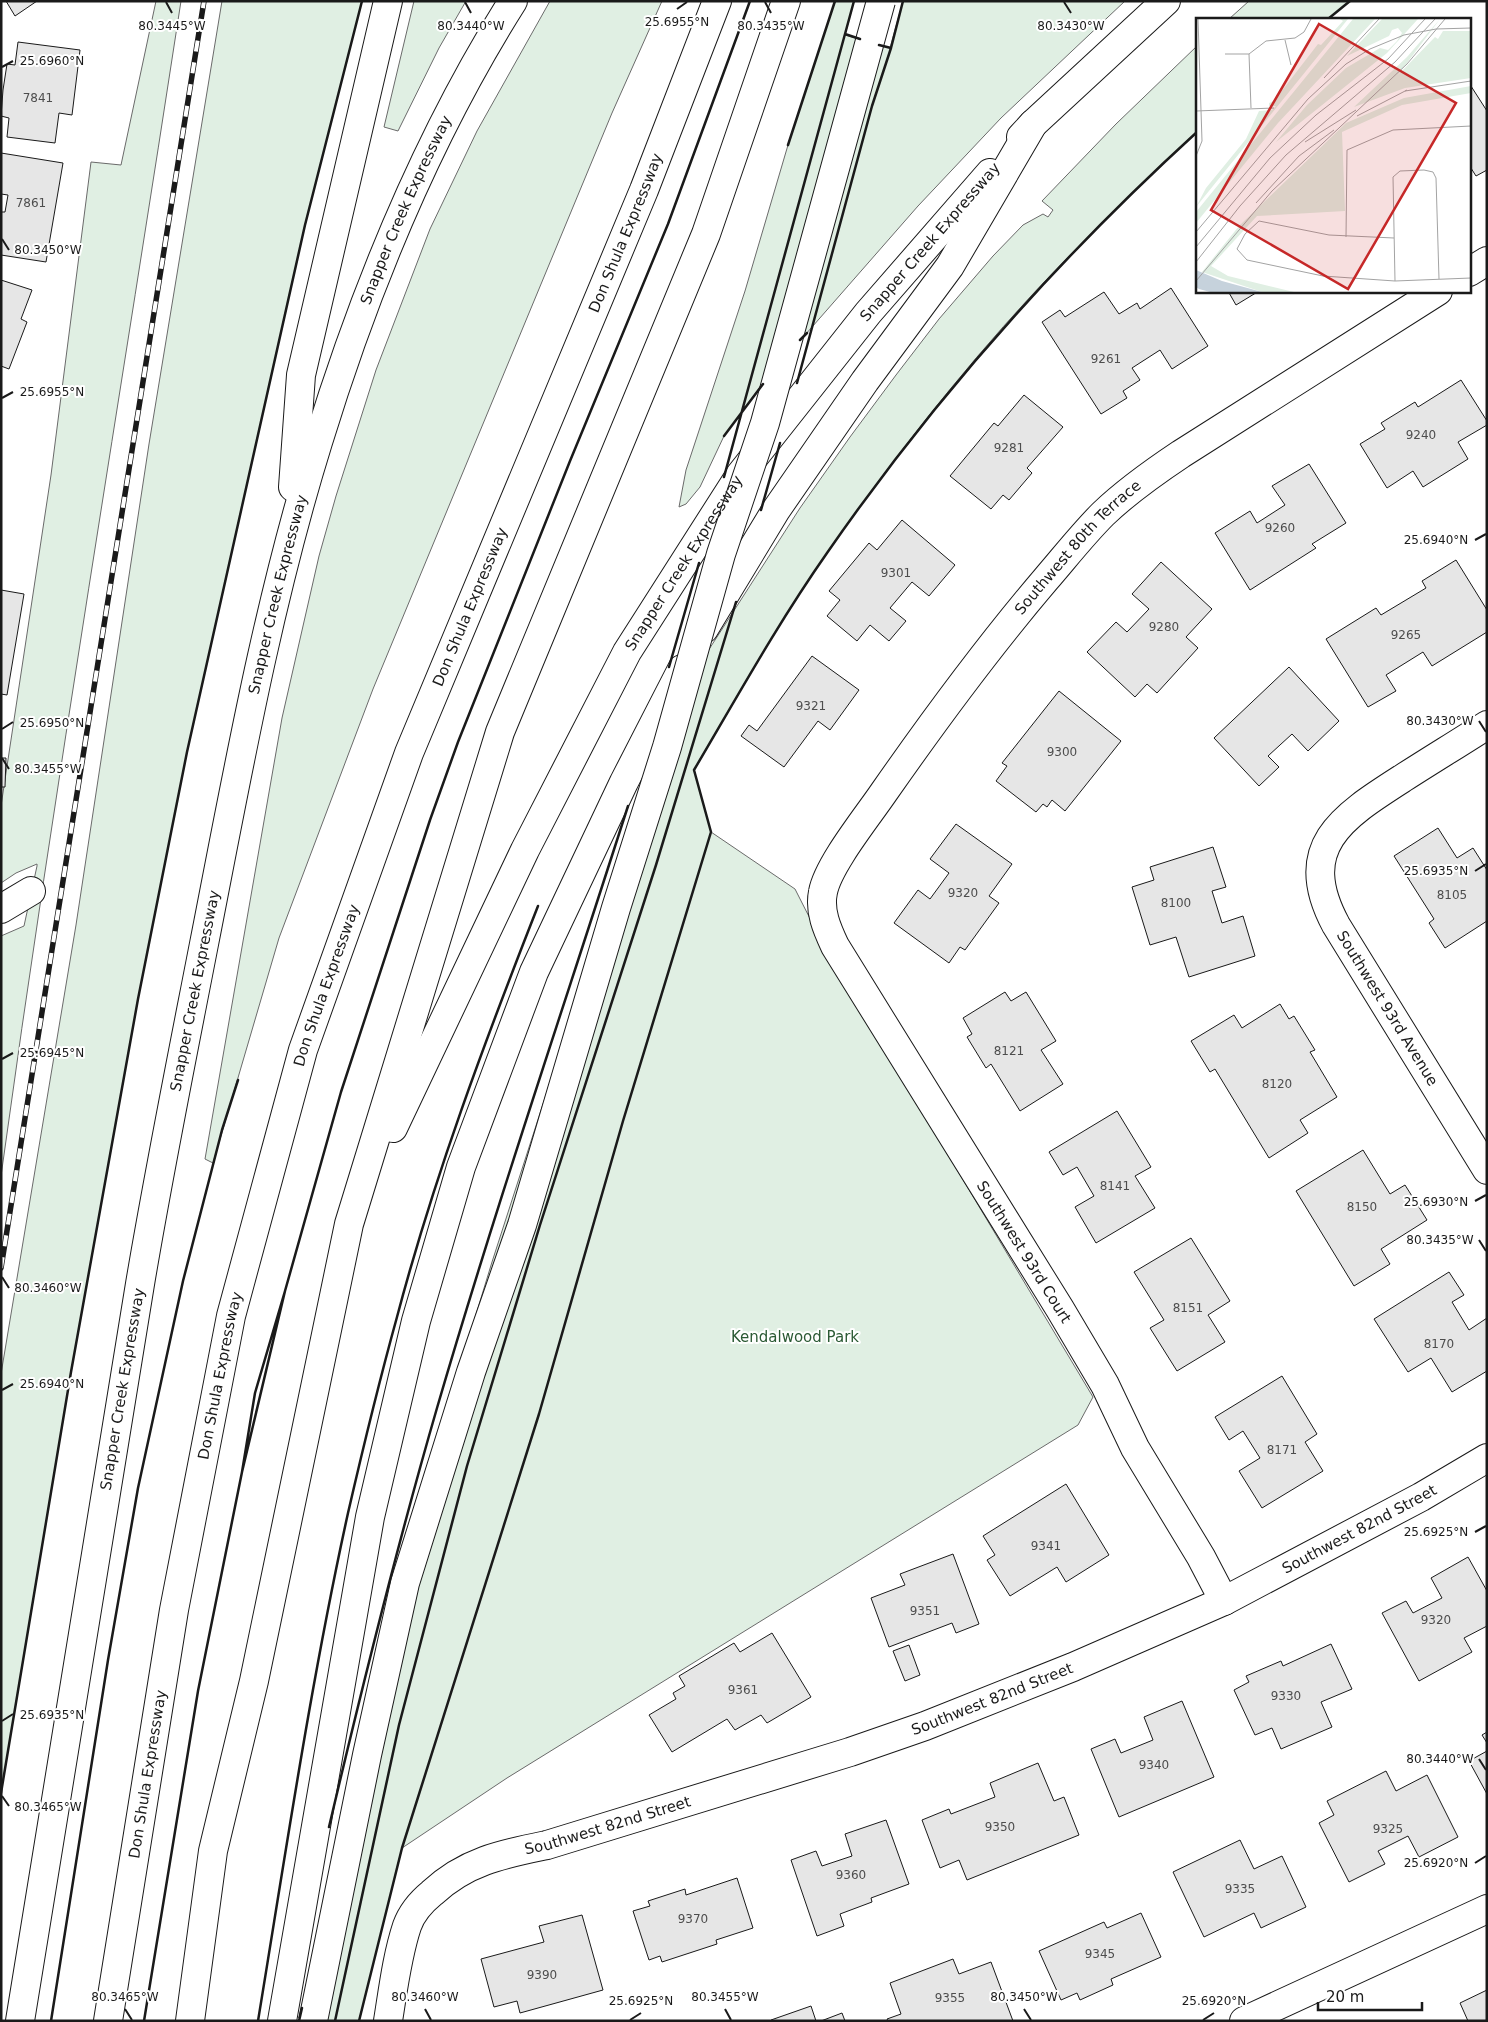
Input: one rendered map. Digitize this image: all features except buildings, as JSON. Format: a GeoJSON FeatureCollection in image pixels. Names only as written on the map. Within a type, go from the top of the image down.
{"type":"FeatureCollection","features":[{"type":"Feature","properties":{"kind":"main road"},"geometry":{"type":"LineString","coordinates":[[289,544],[301,375],[388,1]]}},
{"type":"Feature","properties":{"kind":"main road","name":"Snapper Creek Expressway"},"geometry":{"type":"LineString","coordinates":[[20,2021],[142,1271],[234,797],[262,660],[289,544],[318,442],[375,279],[434,146],[463,88],[513,1]]}},
{"type":"Feature","properties":{"kind":"main road","name":"Don Shula Expressway"},"geometry":{"type":"LineString","coordinates":[[108,2021],[174,1610],[231,1316],[303,1050],[410,753],[644,190],[717,1]]}},
{"type":"Feature","properties":{"kind":"main road"},"geometry":{"type":"LineString","coordinates":[[190,2021],[214,1851],[256,1672],[349,1224],[500,732],[706,234],[786,1]]}},
{"type":"Feature","properties":{"kind":"main road"},"geometry":{"type":"LineString","coordinates":[[314,2021],[367,1755],[405,1583],[470,1372],[522,1225],[616,908],[667,747],[721,554],[765,423],[881,1]]}},
{"type":"Feature","properties":{"kind":"main road","name":"Snapper Creek Expressway"},"geometry":{"type":"LineString","coordinates":[[349,1224],[442,1022],[525,850],[627,652],[740,475],[868,313],[1033,124],[1166,1]]}},
{"type":"Feature","properties":{"kind":"main road"},"geometry":{"type":"LineString","coordinates":[[282,2021],[370,1517],[412,1340],[461,1167],[534,972],[624,782],[700,636],[776,510],[865,381],[950,266],[1033,124]]}},
{"type":"Feature","properties":{"kind":"main road"},"geometry":{"type":"LineString","coordinates":[[1470,271],[1487,261]]}},
{"type":"Feature","properties":{"kind":"main road","name":"Southwest 80th Terrace"},"geometry":{"type":"LineString","coordinates":[[822,906],[823,891],[829,873],[919,742],[989,648],[1104,514],[1150,476],[1181,454],[1436,292]]}},
{"type":"Feature","properties":{"kind":"main road","name":"Southwest 93rd Avenue"},"geometry":{"type":"LineString","coordinates":[[1487,725],[1350,813],[1330,836],[1323,855],[1320,875],[1322,894],[1329,912],[1487,1170]]}},
{"type":"Feature","properties":{"kind":"main road"},"geometry":{"type":"LineString","coordinates":[[1,909],[31,891]]}},
{"type":"Feature","properties":{"kind":"main road","name":"Southwest 93rd Court"},"geometry":{"type":"LineString","coordinates":[[822,906],[824,919],[835,946],[1060,1308],[1105,1385],[1135,1448],[1201,1557],[1224,1601]]}},
{"type":"Feature","properties":{"kind":"main road","name":"Southwest 82nd Street"},"geometry":{"type":"LineString","coordinates":[[388,2021],[407,1926],[418,1906],[442,1884],[467,1867],[504,1854],[547,1844],[774,1776],[916,1729],[1073,1667],[1224,1601],[1413,1501],[1487,1458]]}},
{"type":"Feature","properties":{"kind":"main road"},"geometry":{"type":"LineString","coordinates":[[1244,2021],[1487,1909]]}},
{"type":"Feature","properties":{"kind":"green space"},"geometry":{"type":"Polygon","coordinates":[[[156,1],[181,1],[66,735],[1,1176],[1,936],[24,926],[37,864],[16,873],[1,883],[1,806],[51,475],[91,162],[121,165],[156,1]]]}},
{"type":"Feature","properties":{"kind":"green space"},"geometry":{"type":"Polygon","coordinates":[[[222,1],[362,1],[305,225],[187,752],[138,999],[71,1372],[1,1793],[1,1374],[76,925],[149,444],[222,1]]]}},
{"type":"Feature","properties":{"kind":"green space"},"geometry":{"type":"Polygon","coordinates":[[[414,1],[466,1],[439,48],[398,131],[384,127],[414,1]]]}},
{"type":"Feature","properties":{"kind":"green space"},"geometry":{"type":"Polygon","coordinates":[[[550,1],[662,1],[612,113],[373,689],[279,938],[213,1163],[205,1159],[282,718],[319,556],[336,496],[376,370],[430,229],[477,131],[550,1]]]}},
{"type":"Feature","properties":{"kind":"green space"},"geometry":{"type":"Polygon","coordinates":[[[835,1],[854,1],[845,35],[890,48],[903,1],[1125,1],[1001,118],[918,206],[763,383],[724,436],[700,487],[686,504],[679,507],[686,470],[745,291],[788,145],[835,1]]]}},
{"type":"Feature","properties":{"kind":"green space"},"geometry":{"type":"Polygon","coordinates":[[[1249,1],[1350,1],[1329,18],[1230,18],[1249,1]]]}},
{"type":"Feature","properties":{"kind":"green space","name":"Kendalwood Park"},"geometry":{"type":"Polygon","coordinates":[[[1196,47],[1196,133],[1113,212],[1051,275],[950,389],[875,487],[809,579],[758,660],[694,770],[711,832],[795,889],[828,954],[1093,1397],[1078,1425],[507,1778],[402,1848],[359,2021],[299,2021],[323,1913],[448,1406],[553,1073],[688,682],[800,508],[896,375],[939,319],[993,256],[1023,225],[1043,214],[1048,217],[1053,210],[1042,201],[1116,124],[1196,47]]]}},
{"type":"Feature","properties":{"kind":"railway"},"geometry":{"type":"LineString","coordinates":[[1,1268],[204,1]]}},
{"type":"Feature","properties":{"kind":"wall"},"geometry":{"type":"LineString","coordinates":[[1,1793],[71,1372],[138,999],[187,752],[305,225],[362,1]]}},
{"type":"Feature","properties":{"kind":"wall"},"geometry":{"type":"LineString","coordinates":[[144,2021],[198,1691],[242,1472],[285,1291],[341,1092],[430,820],[458,742],[570,461],[668,224],[750,1]]}},
{"type":"Feature","properties":{"kind":"wall"},"geometry":{"type":"LineString","coordinates":[[788,145],[835,1]]}},
{"type":"Feature","properties":{"kind":"wall"},"geometry":{"type":"LineString","coordinates":[[854,1],[845,34],[860,39]]}},
{"type":"Feature","properties":{"kind":"wall"},"geometry":{"type":"LineString","coordinates":[[879,45],[891,48],[903,1]]}},
{"type":"Feature","properties":{"kind":"wall"},"geometry":{"type":"LineString","coordinates":[[1329,18],[1350,1]]}},
{"type":"Feature","properties":{"kind":"wall"},"geometry":{"type":"LineString","coordinates":[[724,477],[845,34]]}},
{"type":"Feature","properties":{"kind":"wall"},"geometry":{"type":"LineString","coordinates":[[797,383],[872,106],[891,48]]}},
{"type":"Feature","properties":{"kind":"wall"},"geometry":{"type":"LineString","coordinates":[[359,2021],[402,1848],[539,1414],[623,1121],[711,832],[694,770],[758,660],[809,579],[868,495],[911,439],[1000,332],[1047,280],[1145,180],[1196,133]]}},
{"type":"Feature","properties":{"kind":"wall"},"geometry":{"type":"LineString","coordinates":[[800,340],[807,333]]}},
{"type":"Feature","properties":{"kind":"wall"},"geometry":{"type":"LineString","coordinates":[[724,436],[763,384]]}},
{"type":"Feature","properties":{"kind":"wall"},"geometry":{"type":"LineString","coordinates":[[761,510],[780,443]]}},
{"type":"Feature","properties":{"kind":"wall"},"geometry":{"type":"LineString","coordinates":[[669,667],[699,563]]}},
{"type":"Feature","properties":{"kind":"wall"},"geometry":{"type":"LineString","coordinates":[[335,2021],[399,1725],[467,1466],[540,1225],[656,865],[736,602]]}},
{"type":"Feature","properties":{"kind":"wall"},"geometry":{"type":"LineString","coordinates":[[329,1827],[380,1617],[437,1408],[506,1181],[628,806]]}},
{"type":"Feature","properties":{"kind":"wall"},"geometry":{"type":"LineString","coordinates":[[258,2021],[322,1639],[348,1513],[390,1341],[444,1161],[480,1058],[538,906]]}},
{"type":"Feature","properties":{"kind":"wall"},"geometry":{"type":"LineString","coordinates":[[51,2021],[108,1660],[138,1488],[183,1281],[222,1130],[238,1080]]}},
{"type":"Feature","properties":{"kind":"wall"},"geometry":{"type":"LineString","coordinates":[[285,1291],[242,1472],[255,1393],[285,1291]]}},
{"type":"Feature","properties":{"kind":"wall"},"geometry":{"type":"LineString","coordinates":[[299,2021],[302,2008]]}}]}
